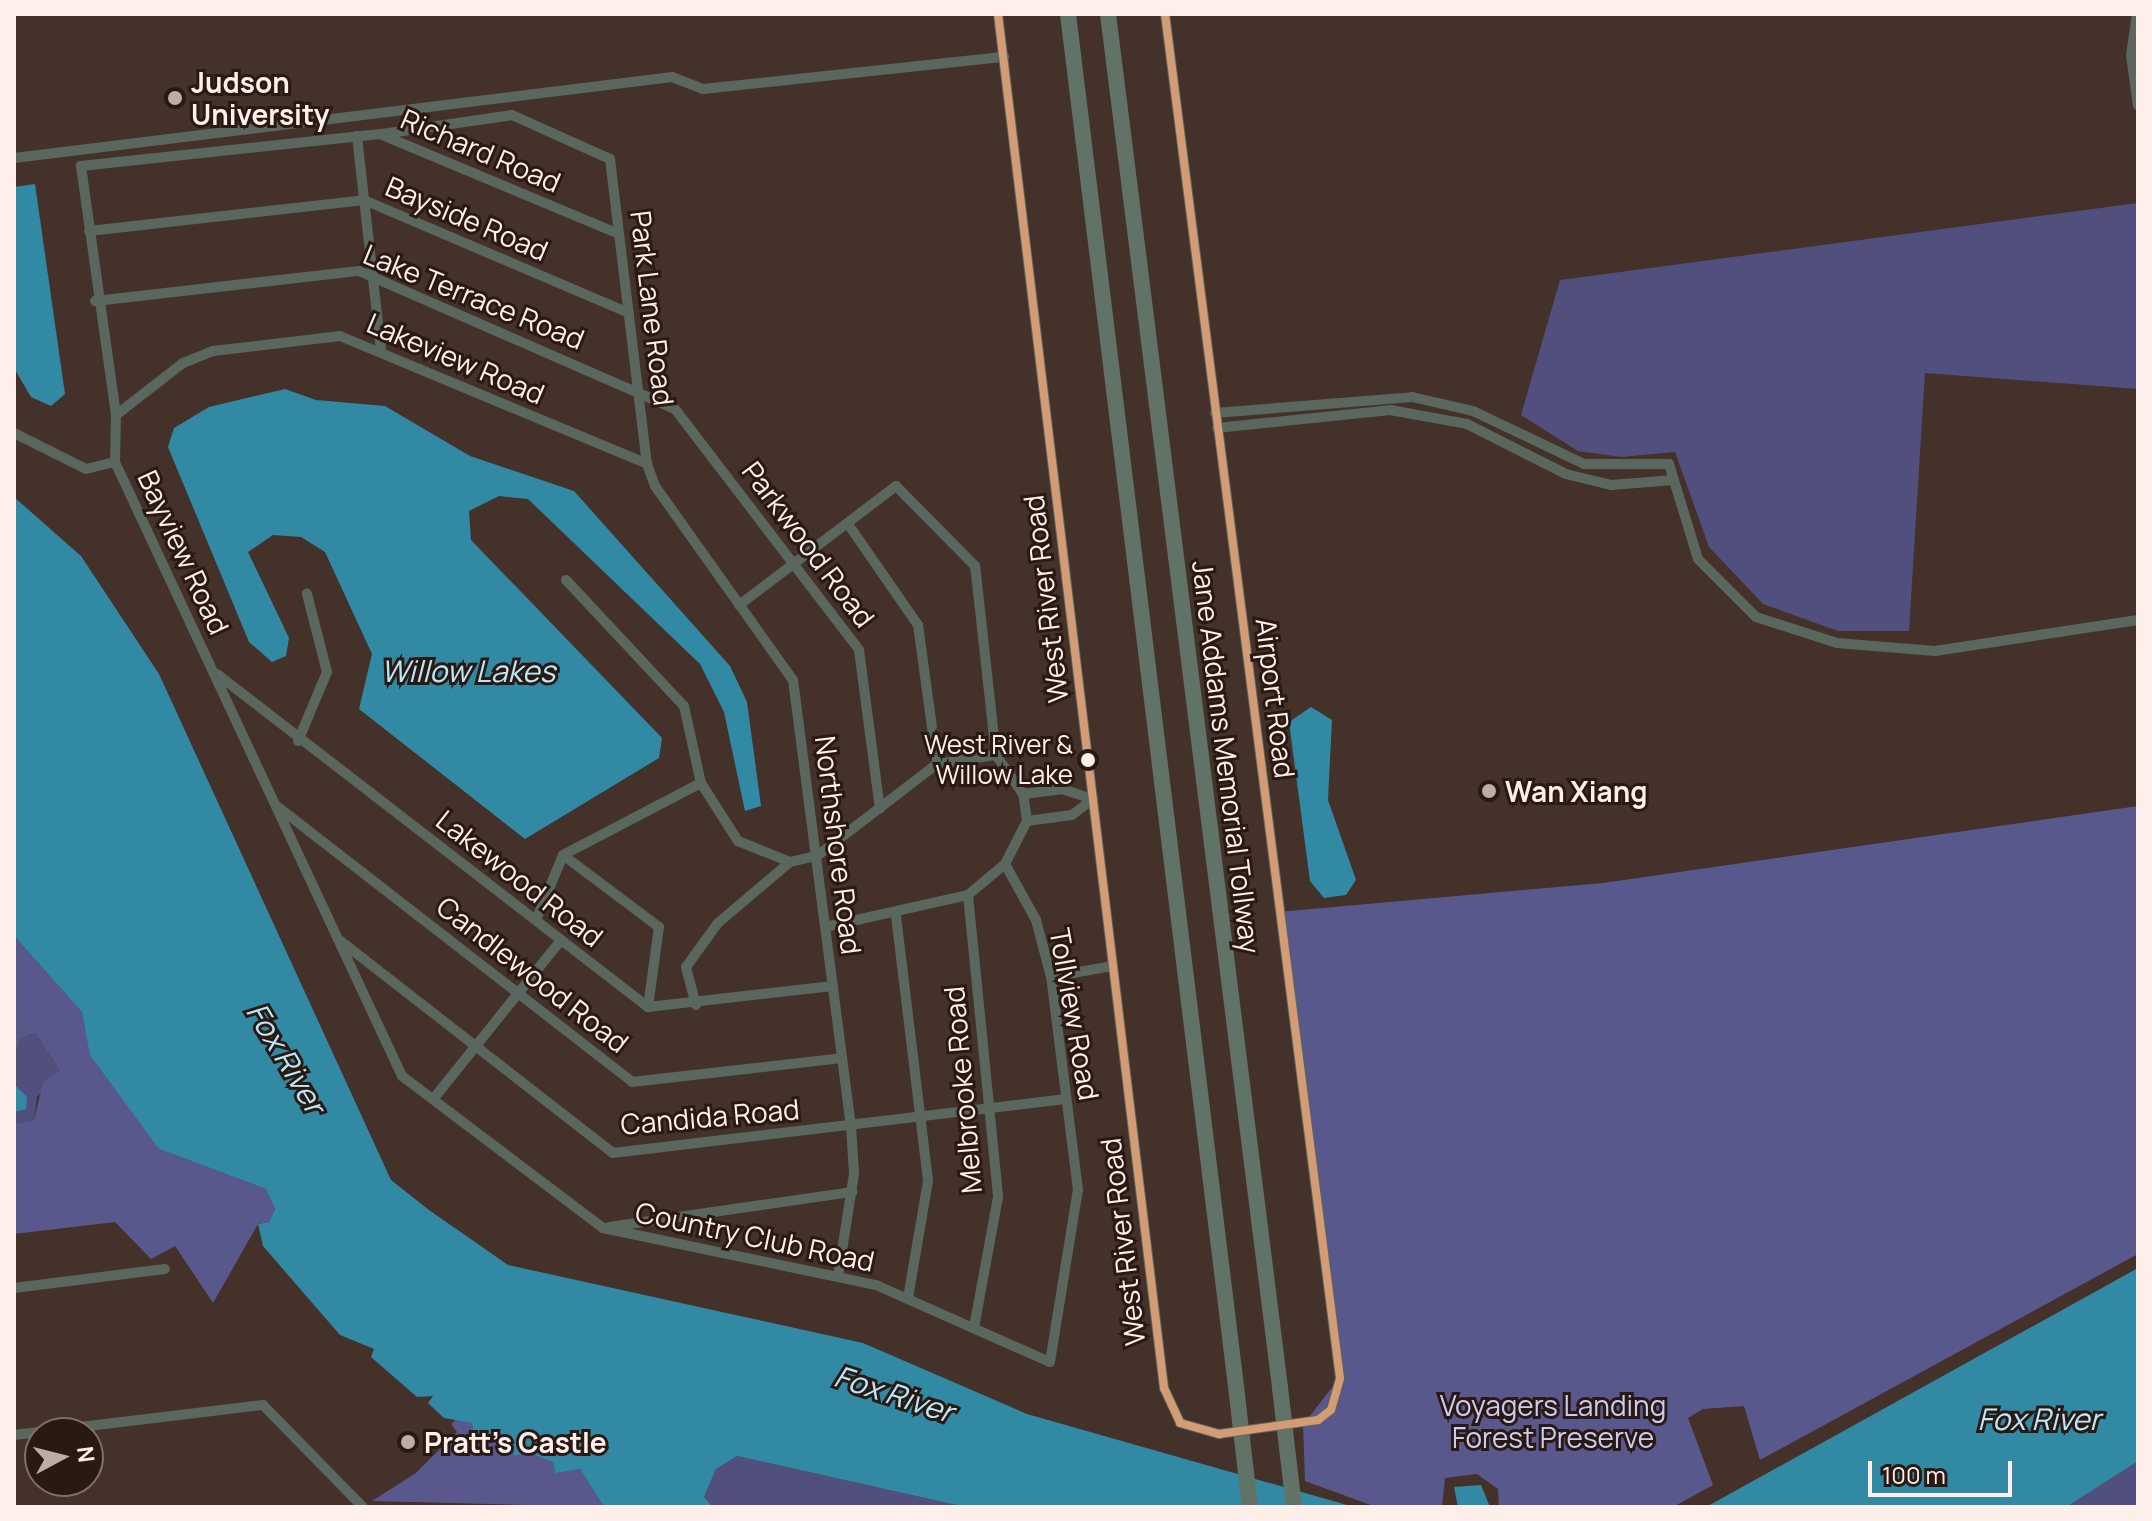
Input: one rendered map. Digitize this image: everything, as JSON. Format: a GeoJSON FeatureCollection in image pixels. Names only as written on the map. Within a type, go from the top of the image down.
{"type":"FeatureCollection","features":[{"type":"Feature","properties":{"kind":"highway"},"geometry":{"type":"LineString","coordinates":[[1059,14],[1075,89]]}},
{"type":"Feature","properties":{"kind":"highway"},"geometry":{"type":"LineString","coordinates":[[1068,14],[1250,1507]]}},
{"type":"Feature","properties":{"kind":"highway","name":"Jane Addams Memorial Tollway"},"geometry":{"type":"LineString","coordinates":[[1108,14],[1294,1507]]}},
{"type":"Feature","properties":{"kind":"street","name":"West River Road"},"geometry":{"type":"LineString","coordinates":[[998,14],[1170,1409],[1199,1432],[1263,1430]]}},
{"type":"Feature","properties":{"kind":"street","name":"Airport Road"},"geometry":{"type":"LineString","coordinates":[[1165,14],[1340,1378],[1331,1410],[1318,1420],[1263,1430]]}},
{"type":"Feature","properties":{"kind":"street"},"geometry":{"type":"LineString","coordinates":[[2137,14],[2131,55],[2138,106]]}},
{"type":"Feature","properties":{"kind":"street"},"geometry":{"type":"LineString","coordinates":[[14,158],[672,77],[703,89],[1004,57]]}},
{"type":"Feature","properties":{"kind":"street","name":"Park Lane Road"},"geometry":{"type":"LineString","coordinates":[[380,134],[512,115],[610,159],[641,391],[647,464]]}},
{"type":"Feature","properties":{"kind":"street","name":"Richard Road"},"geometry":{"type":"LineString","coordinates":[[81,166],[380,134],[619,234]]}},
{"type":"Feature","properties":{"kind":"street"},"geometry":{"type":"LineString","coordinates":[[357,136],[381,349]]}},
{"type":"Feature","properties":{"kind":"street","name":"Bayview Road"},"geometry":{"type":"LineString","coordinates":[[81,166],[95,301],[116,415],[115,462],[276,805],[333,935]]}},
{"type":"Feature","properties":{"kind":"street","name":"Bayside Road"},"geometry":{"type":"LineString","coordinates":[[89,231],[364,200],[629,313]]}},
{"type":"Feature","properties":{"kind":"street","name":"Lake Terrace Road"},"geometry":{"type":"LineString","coordinates":[[95,301],[340,270],[372,275],[641,391]]}},
{"type":"Feature","properties":{"kind":"street","name":"Lakeview Road"},"geometry":{"type":"LineString","coordinates":[[116,415],[183,363],[213,351],[340,336],[381,349],[647,464]]}},
{"type":"Feature","properties":{"kind":"street","name":"Parkwood Road"},"geometry":{"type":"LineString","coordinates":[[641,391],[675,409],[859,650],[880,809]]}},
{"type":"Feature","properties":{"kind":"street"},"geometry":{"type":"LineString","coordinates":[[1215,413],[1375,396],[1460,407],[1584,464],[1669,464],[1708,568],[1756,617],[1837,643],[1935,651],[2138,620]]}},
{"type":"Feature","properties":{"kind":"street"},"geometry":{"type":"LineString","coordinates":[[1456,421],[1460,407]]}},
{"type":"Feature","properties":{"kind":"street"},"geometry":{"type":"LineString","coordinates":[[1217,428],[1390,410],[1456,421],[1566,474],[1611,485],[1674,480]]}},
{"type":"Feature","properties":{"kind":"street"},"geometry":{"type":"LineString","coordinates":[[14,433],[86,469],[115,462]]}},
{"type":"Feature","properties":{"kind":"street","name":"Northshore Road"},"geometry":{"type":"LineString","coordinates":[[647,464],[739,605],[793,680],[851,1126],[852,1192],[838,1276]]}},
{"type":"Feature","properties":{"kind":"street"},"geometry":{"type":"LineString","coordinates":[[739,605],[796,565],[896,486],[975,566],[996,755],[1023,794],[1027,821],[1005,864],[968,895],[896,916],[825,927]]}},
{"type":"Feature","properties":{"kind":"street"},"geometry":{"type":"LineString","coordinates":[[848,524],[918,625],[937,764]]}},
{"type":"Feature","properties":{"kind":"street"},"geometry":{"type":"LineString","coordinates":[[566,580],[684,706],[701,783],[738,841],[790,862]]}},
{"type":"Feature","properties":{"kind":"street"},"geometry":{"type":"LineString","coordinates":[[298,741],[327,672],[307,594]]}},
{"type":"Feature","properties":{"kind":"street","name":"Lakewood Road"},"geometry":{"type":"LineString","coordinates":[[215,673],[298,741],[648,1007]]}},
{"type":"Feature","properties":{"kind":"street"},"geometry":{"type":"LineString","coordinates":[[696,1005],[686,967],[718,923],[790,862],[817,856],[937,764],[996,755]]}},
{"type":"Feature","properties":{"kind":"street"},"geometry":{"type":"LineString","coordinates":[[536,920],[563,855],[701,783]]}},
{"type":"Feature","properties":{"kind":"street"},"geometry":{"type":"LineString","coordinates":[[1023,794],[1062,789],[1093,799]]}},
{"type":"Feature","properties":{"kind":"street"},"geometry":{"type":"LineString","coordinates":[[1027,821],[1072,815],[1093,799]]}},
{"type":"Feature","properties":{"kind":"street","name":"Candlewood Road"},"geometry":{"type":"LineString","coordinates":[[276,805],[516,995],[632,1082],[842,1058]]}},
{"type":"Feature","properties":{"kind":"street"},"geometry":{"type":"LineString","coordinates":[[563,855],[659,927],[648,1007],[696,1005],[833,986]]}},
{"type":"Feature","properties":{"kind":"street","name":"Tollview Road"},"geometry":{"type":"LineString","coordinates":[[1005,864],[1036,920],[1051,977],[1078,1190],[1050,1362]]}},
{"type":"Feature","properties":{"kind":"street","name":"Melbrooke Road"},"geometry":{"type":"LineString","coordinates":[[968,895],[992,1107],[998,1197],[974,1328]]}},
{"type":"Feature","properties":{"kind":"street"},"geometry":{"type":"LineString","coordinates":[[896,916],[928,1181],[908,1298]]}},
{"type":"Feature","properties":{"kind":"street","name":"Candida Road"},"geometry":{"type":"LineString","coordinates":[[333,935],[613,1153],[1066,1099]]}},
{"type":"Feature","properties":{"kind":"street","name":"Country Club Road"},"geometry":{"type":"LineString","coordinates":[[333,935],[402,1076],[603,1228],[838,1276],[908,1298],[1050,1362]]}},
{"type":"Feature","properties":{"kind":"street"},"geometry":{"type":"LineString","coordinates":[[434,1098],[561,940]]}},
{"type":"Feature","properties":{"kind":"street"},"geometry":{"type":"LineString","coordinates":[[1051,977],[1113,966]]}},
{"type":"Feature","properties":{"kind":"street"},"geometry":{"type":"LineString","coordinates":[[603,1228],[852,1192]]}},
{"type":"Feature","properties":{"kind":"street"},"geometry":{"type":"LineString","coordinates":[[14,1288],[165,1269]]}},
{"type":"Feature","properties":{"kind":"street"},"geometry":{"type":"LineString","coordinates":[[14,1435],[263,1405],[363,1507]]}},
{"type":"Feature","properties":{"kind":"shaded area"},"geometry":{"type":"Polygon","coordinates":[[[2138,203],[2138,389],[1925,373],[1909,631],[1838,631],[1763,604],[1709,547],[1675,452],[1621,457],[1578,451],[1521,415],[1560,280],[2138,203]]]}},
{"type":"Feature","properties":{"kind":"shaded area"},"geometry":{"type":"Polygon","coordinates":[[[35,1033],[60,1071],[37,1097],[34,1120],[14,1124],[14,1056],[21,1038],[35,1033]]]}},
{"type":"Feature","properties":{"kind":"shaded area"},"geometry":{"type":"Polygon","coordinates":[[[737,1456],[965,1507],[713,1507],[704,1497],[716,1469],[737,1456]]]}},
{"type":"Feature","properties":{"kind":"shaded area"},"geometry":{"type":"Polygon","coordinates":[[[2138,1461],[2138,1507],[2066,1507],[2093,1484],[2138,1461]]]}},
{"type":"Feature","properties":{"kind":"green space","name":"Voyagers Landing Forest Preserve"},"geometry":{"type":"Polygon","coordinates":[[[2138,806],[2138,1254],[1760,1460],[1744,1406],[1703,1409],[1688,1418],[1713,1485],[1673,1507],[1499,1507],[1498,1489],[1477,1474],[1445,1478],[1442,1507],[1376,1507],[1305,1481],[1303,1425],[1340,1377],[1278,912],[1603,883],[2138,806]]]}},
{"type":"Feature","properties":{"kind":"green space"},"geometry":{"type":"Polygon","coordinates":[[[14,936],[82,1012],[86,1032],[159,1149],[266,1189],[275,1209],[269,1222],[258,1224],[213,1303],[175,1246],[151,1259],[115,1222],[14,1234],[14,1124],[34,1120],[43,1082],[60,1071],[35,1033],[21,1038],[14,1056],[14,936]]]}},
{"type":"Feature","properties":{"kind":"green space"},"geometry":{"type":"Polygon","coordinates":[[[460,1416],[553,1462],[555,1472],[580,1469],[604,1507],[372,1501],[416,1473],[457,1432],[451,1424],[460,1416]]]}},
{"type":"Feature","properties":{"kind":"water"},"geometry":{"type":"Polygon","coordinates":[[[35,184],[65,394],[51,406],[31,397],[14,368],[14,187],[35,184]]]}},
{"type":"Feature","properties":{"kind":"water","name":"Willow Lakes"},"geometry":{"type":"Polygon","coordinates":[[[285,389],[316,400],[385,406],[470,456],[574,491],[730,666],[747,702],[761,806],[745,811],[724,712],[700,664],[528,499],[499,496],[469,511],[471,540],[662,738],[659,758],[525,839],[359,709],[372,654],[325,552],[301,537],[273,535],[248,552],[289,638],[286,656],[272,662],[249,642],[168,447],[174,428],[209,407],[285,389]]]}},
{"type":"Feature","properties":{"kind":"water"},"geometry":{"type":"Polygon","coordinates":[[[14,497],[81,556],[159,674],[391,1180],[429,1210],[508,1265],[863,1343],[1027,1414],[1354,1507],[965,1507],[737,1456],[716,1469],[704,1497],[713,1507],[604,1507],[580,1469],[555,1473],[553,1462],[525,1451],[515,1456],[504,1435],[475,1437],[472,1423],[444,1418],[428,1403],[433,1396],[417,1397],[371,1357],[374,1349],[340,1335],[263,1246],[258,1224],[269,1222],[275,1209],[266,1189],[159,1149],[90,1055],[82,1012],[14,936],[14,497]]]}},
{"type":"Feature","properties":{"kind":"water"},"geometry":{"type":"Polygon","coordinates":[[[1311,707],[1332,720],[1328,800],[1356,880],[1346,895],[1324,898],[1310,881],[1289,722],[1311,707]]]}},
{"type":"Feature","properties":{"kind":"water"},"geometry":{"type":"Polygon","coordinates":[[[14,1084],[27,1097],[26,1109],[14,1112],[14,1084]]]}},
{"type":"Feature","properties":{"kind":"water","name":"Fox River"},"geometry":{"type":"Polygon","coordinates":[[[2138,1268],[2138,1461],[2066,1507],[1706,1507],[2138,1268]]]}},
{"type":"Feature","properties":{"kind":"water"},"geometry":{"type":"Polygon","coordinates":[[[1481,1485],[1490,1507],[1458,1507],[1454,1487],[1481,1485]]]}},
{"type":"Feature","properties":{"kind":"transit line"},"geometry":{"type":"LineString","coordinates":[[998,14],[1164,1388],[1180,1423],[1219,1434],[1318,1420],[1331,1410],[1340,1378],[1165,14]]}},
{"type":"Feature","properties":{"kind":"place","name":"Judson University"},"geometry":{"type":"Point","coordinates":[175,98]}},
{"type":"Feature","properties":{"kind":"place","name":"West River & Willow Lake"},"geometry":{"type":"Point","coordinates":[1088,760]}},
{"type":"Feature","properties":{"kind":"place","name":"Wan Xiang"},"geometry":{"type":"Point","coordinates":[1489,791]}},
{"type":"Feature","properties":{"kind":"place","name":"Pratt's Castle"},"geometry":{"type":"Point","coordinates":[408,1442]}}]}
